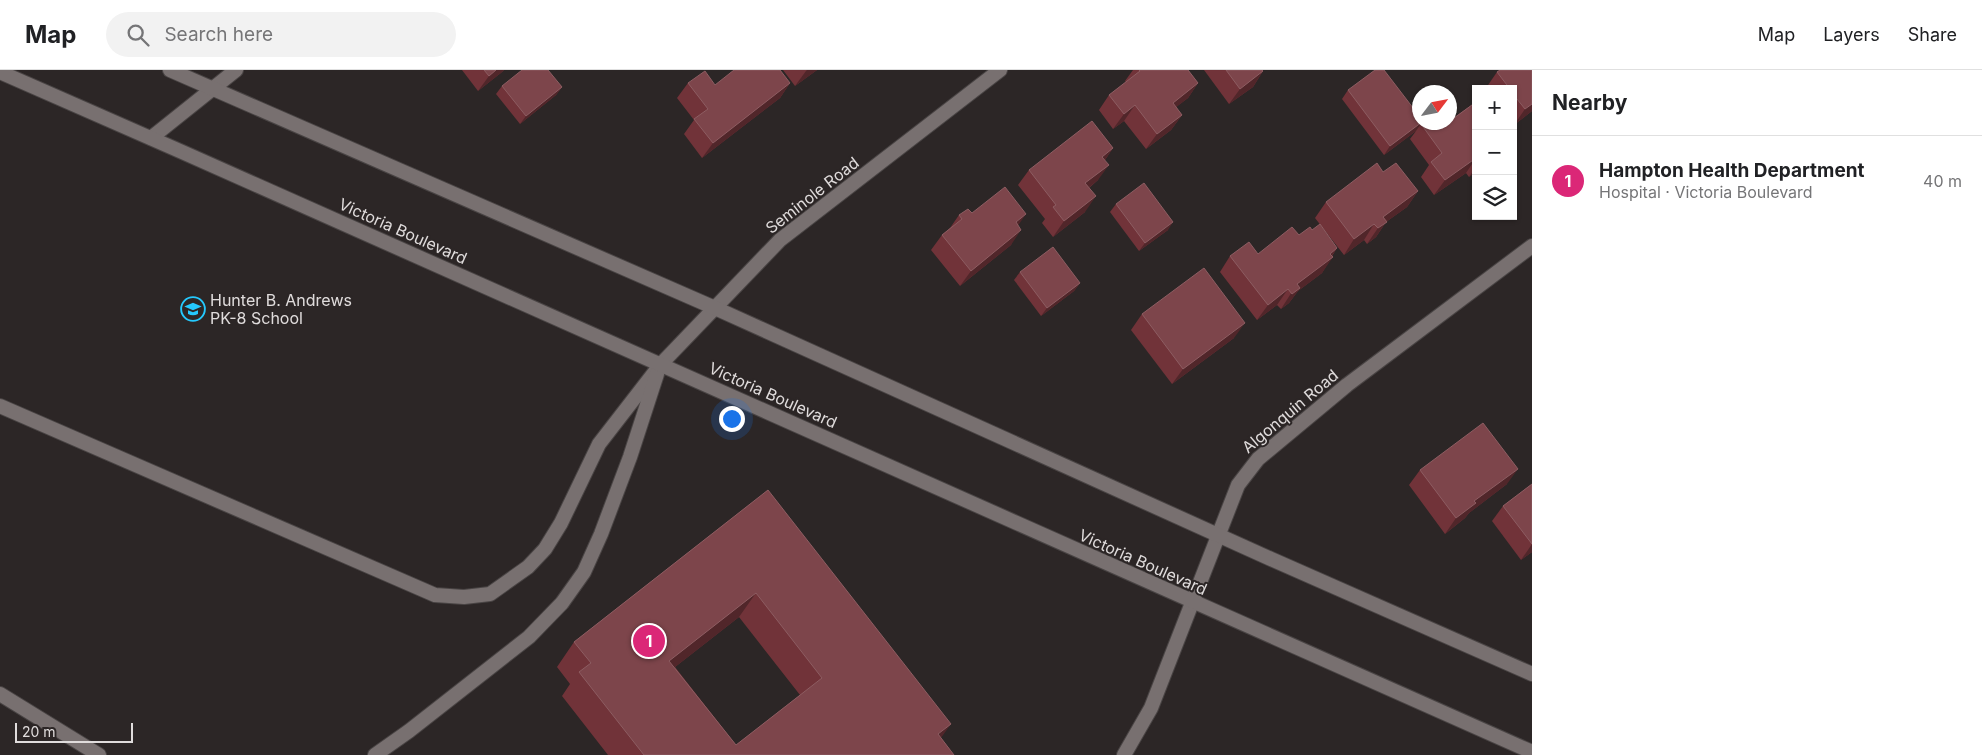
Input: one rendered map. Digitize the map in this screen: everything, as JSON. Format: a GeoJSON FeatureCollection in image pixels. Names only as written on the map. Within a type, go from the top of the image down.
{"type":"FeatureCollection","features":[{"type":"Feature","properties":{"kind":"main road"},"geometry":{"type":"LineString","coordinates":[[170,70],[715,308],[1532,674]]}},
{"type":"Feature","properties":{"kind":"main road"},"geometry":{"type":"LineString","coordinates":[[151,138],[236,70]]}},
{"type":"Feature","properties":{"kind":"main road","name":"Seminole Road"},"geometry":{"type":"LineString","coordinates":[[0,406],[435,595],[464,597],[490,594],[528,567],[545,550],[561,523],[599,444],[661,364],[780,240],[1000,70]]}},
{"type":"Feature","properties":{"kind":"main road","name":"Victoria Boulevard"},"geometry":{"type":"LineString","coordinates":[[0,72],[661,364],[1191,603],[1532,752]]}},
{"type":"Feature","properties":{"kind":"main road","name":"Algonquin Road"},"geometry":{"type":"LineString","coordinates":[[1124,755],[1150,708],[1238,485],[1258,459],[1347,385],[1532,246]]}},
{"type":"Feature","properties":{"kind":"main road"},"geometry":{"type":"LineString","coordinates":[[375,755],[409,731],[529,637],[562,603],[584,572],[600,534],[630,457],[661,364]]}},
{"type":"Feature","properties":{"kind":"main road"},"geometry":{"type":"LineString","coordinates":[[0,694],[52,728],[99,755]]}},
{"type":"Feature","properties":{"kind":"building"},"geometry":{"type":"Polygon","coordinates":[[[484,70],[496,70],[489,76],[484,70]]]}},
{"type":"Feature","properties":{"kind":"building"},"geometry":{"type":"Polygon","coordinates":[[[522,70],[548,70],[562,87],[526,116],[502,86],[522,70]]]}},
{"type":"Feature","properties":{"kind":"building"},"geometry":{"type":"Polygon","coordinates":[[[734,70],[780,70],[790,83],[713,143],[694,119],[708,109],[688,83],[705,71],[715,85],[734,70]]]}},
{"type":"Feature","properties":{"kind":"building"},"geometry":{"type":"Polygon","coordinates":[[[1139,70],[1188,70],[1198,83],[1173,103],[1182,115],[1157,134],[1135,105],[1124,114],[1109,95],[1139,70]]]}},
{"type":"Feature","properties":{"kind":"building"},"geometry":{"type":"Polygon","coordinates":[[[1226,70],[1262,70],[1263,71],[1240,89],[1226,70]]]}},
{"type":"Feature","properties":{"kind":"building"},"geometry":{"type":"Polygon","coordinates":[[[1375,70],[1384,70],[1412,107],[1412,130],[1390,146],[1348,90],[1375,70]]]}},
{"type":"Feature","properties":{"kind":"building"},"geometry":{"type":"Polygon","coordinates":[[[1500,70],[1532,70],[1532,104],[1525,109],[1517,99],[1517,85],[1507,85],[1497,72],[1500,70]]]}},
{"type":"Feature","properties":{"kind":"building"},"geometry":{"type":"Polygon","coordinates":[[[1472,105],[1472,161],[1445,180],[1431,162],[1442,153],[1425,130],[1457,130],[1457,116],[1472,105]]]}},
{"type":"Feature","properties":{"kind":"building"},"geometry":{"type":"Polygon","coordinates":[[[1092,121],[1113,148],[1102,157],[1109,165],[1085,183],[1096,196],[1064,221],[1053,207],[1056,205],[1029,170],[1092,121]]]}},
{"type":"Feature","properties":{"kind":"building"},"geometry":{"type":"Polygon","coordinates":[[[1377,163],[1383,172],[1396,163],[1418,191],[1383,217],[1387,222],[1378,228],[1374,224],[1354,239],[1326,202],[1377,163]]]}},
{"type":"Feature","properties":{"kind":"building"},"geometry":{"type":"Polygon","coordinates":[[[1144,183],[1173,222],[1145,243],[1116,204],[1144,183]]]}},
{"type":"Feature","properties":{"kind":"building"},"geometry":{"type":"Polygon","coordinates":[[[1005,187],[1026,214],[1016,222],[1021,230],[971,271],[942,235],[962,219],[959,215],[968,209],[972,213],[1005,187]]]}},
{"type":"Feature","properties":{"kind":"building"},"geometry":{"type":"Polygon","coordinates":[[[1320,224],[1337,248],[1330,254],[1333,257],[1297,284],[1300,288],[1292,294],[1288,289],[1268,305],[1230,256],[1249,242],[1258,254],[1292,227],[1299,235],[1310,227],[1312,230],[1320,224]]]}},
{"type":"Feature","properties":{"kind":"building"},"geometry":{"type":"Polygon","coordinates":[[[1053,247],[1080,283],[1047,308],[1020,272],[1053,247]]]}},
{"type":"Feature","properties":{"kind":"building"},"geometry":{"type":"Polygon","coordinates":[[[1204,268],[1245,323],[1183,369],[1142,314],[1204,268]]]}},
{"type":"Feature","properties":{"kind":"building"},"geometry":{"type":"Polygon","coordinates":[[[1483,423],[1518,469],[1474,501],[1476,503],[1456,518],[1420,470],[1483,423]]]}},
{"type":"Feature","properties":{"kind":"building"},"geometry":{"type":"Polygon","coordinates":[[[1532,484],[1532,544],[1503,506],[1532,484]]]}},
{"type":"Feature","properties":{"kind":"building"},"geometry":{"type":"Polygon","coordinates":[[[768,490],[951,724],[938,734],[954,755],[644,755],[579,672],[591,663],[574,642],[768,490]],[[756,593],[669,661],[736,745],[822,678],[756,593]]]}},
{"type":"Feature","properties":{"kind":"place","name":"Hunter B. Andrews PK-8 School"},"geometry":{"type":"Point","coordinates":[193,309]}},
{"type":"Feature","properties":{"kind":"place","name":"Hampton Health Department"},"geometry":{"type":"Point","coordinates":[649,641]}}]}
